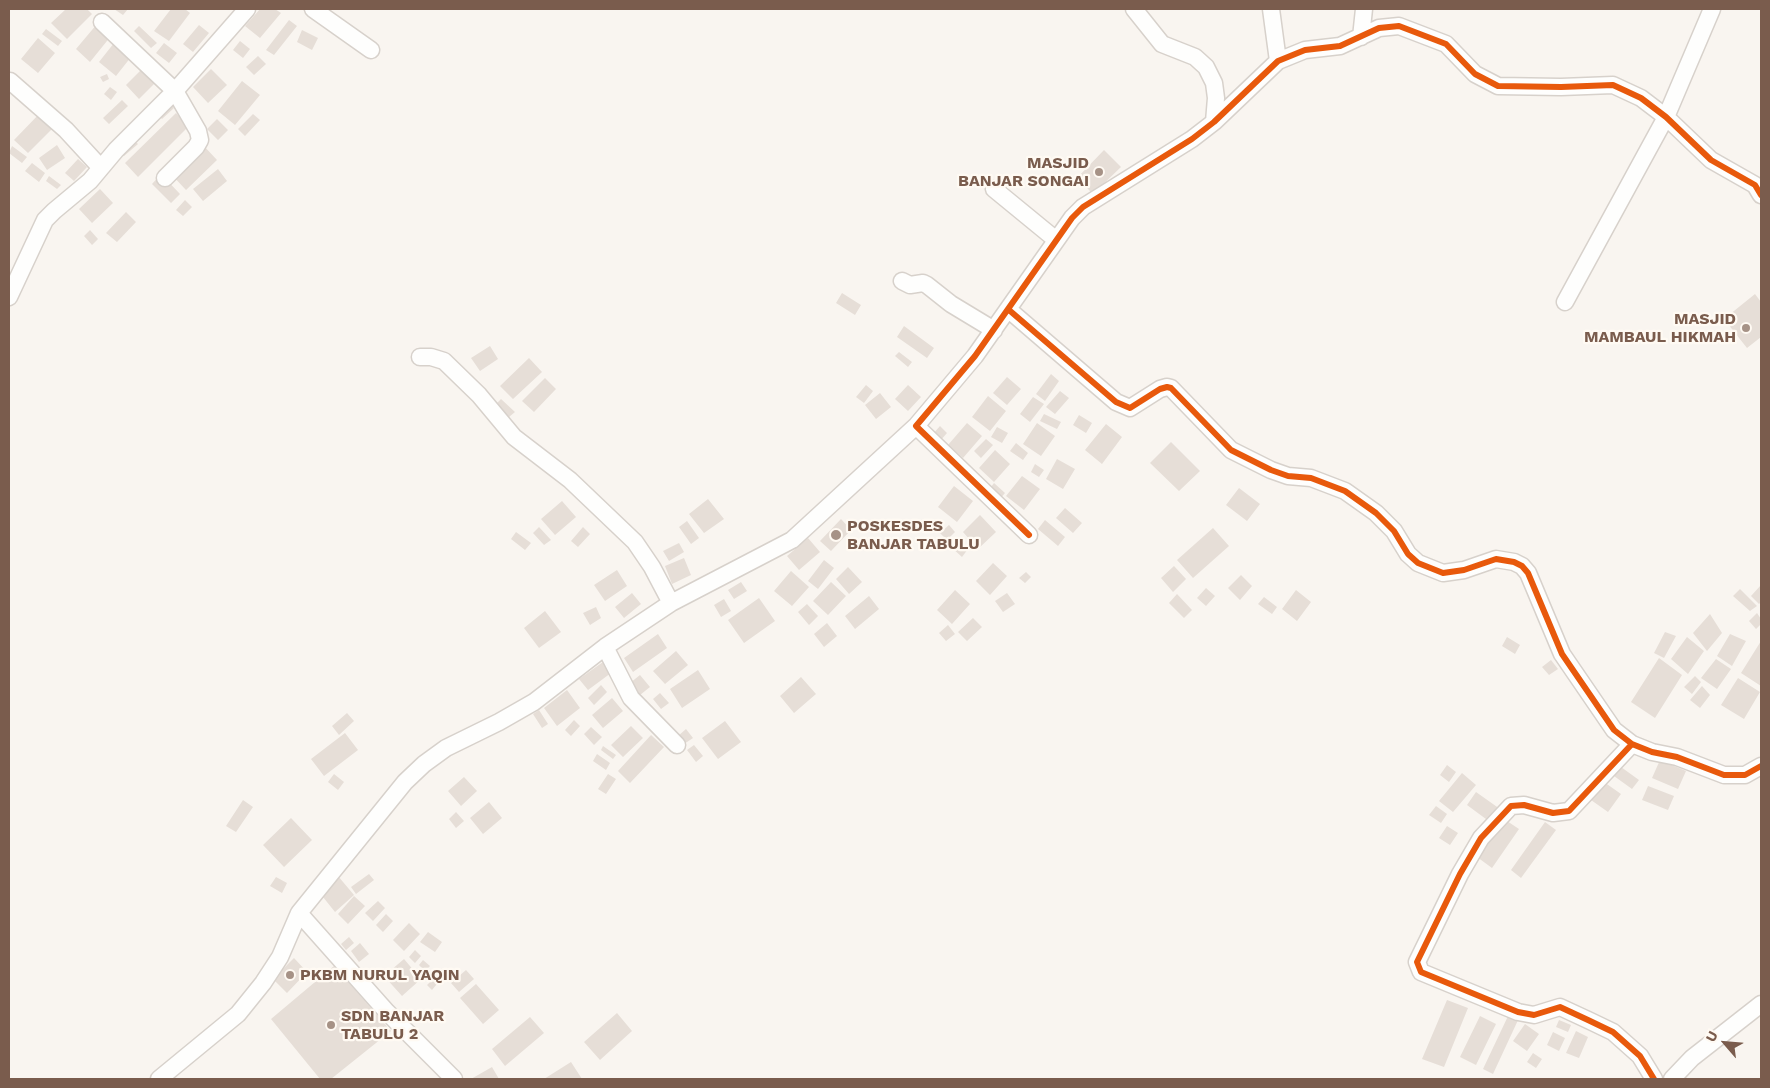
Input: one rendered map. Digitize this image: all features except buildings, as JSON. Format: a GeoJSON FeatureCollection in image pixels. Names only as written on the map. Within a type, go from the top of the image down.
{"type":"FeatureCollection","features":[{"type":"Feature","properties":{"kind":"street"},"geometry":{"type":"LineString","coordinates":[[313,9],[371,50]]}},
{"type":"Feature","properties":{"kind":"street"},"geometry":{"type":"LineString","coordinates":[[1134,9],[1162,44],[1195,57],[1206,67],[1214,83],[1216,98],[1214,122]]}},
{"type":"Feature","properties":{"kind":"street"},"geometry":{"type":"LineString","coordinates":[[1271,9],[1278,62]]}},
{"type":"Feature","properties":{"kind":"street"},"geometry":{"type":"LineString","coordinates":[[1361,37],[1364,9]]}},
{"type":"Feature","properties":{"kind":"street"},"geometry":{"type":"LineString","coordinates":[[1565,302],[1666,117],[1712,9]]}},
{"type":"Feature","properties":{"kind":"street"},"geometry":{"type":"LineString","coordinates":[[9,297],[45,220],[90,181],[175,91],[243,10]]}},
{"type":"Feature","properties":{"kind":"street"},"geometry":{"type":"LineString","coordinates":[[102,22],[175,91],[198,131],[200,140],[196,146],[164,178]]}},
{"type":"Feature","properties":{"kind":"street"},"geometry":{"type":"LineString","coordinates":[[159,1079],[244,1006],[263,984],[280,957],[299,913],[405,782],[424,764],[446,748],[499,722],[534,702],[605,647],[671,602],[792,540],[916,426],[1009,310],[1055,239],[1072,218],[1084,207],[1192,139],[1214,122],[1278,62],[1305,50],[1340,46],[1379,28],[1399,26],[1446,44],[1475,74],[1498,86],[1561,87],[1614,85],[1641,98],[1666,117],[1711,160],[1759,186]]}},
{"type":"Feature","properties":{"kind":"street"},"geometry":{"type":"LineString","coordinates":[[10,81],[66,130],[101,168]]}},
{"type":"Feature","properties":{"kind":"street"},"geometry":{"type":"LineString","coordinates":[[994,188],[1055,239]]}},
{"type":"Feature","properties":{"kind":"street"},"geometry":{"type":"LineString","coordinates":[[902,281],[910,285],[923,283],[927,285],[951,304],[994,330]]}},
{"type":"Feature","properties":{"kind":"street"},"geometry":{"type":"LineString","coordinates":[[1009,310],[1116,402],[1130,408],[1160,389],[1172,388],[1231,450],[1288,476],[1311,478],[1345,490],[1376,513],[1394,531],[1408,554],[1418,563],[1442,574],[1464,570],[1496,559],[1514,562],[1522,566],[1528,573],[1562,654],[1614,730],[1632,744],[1652,752],[1677,757],[1724,775],[1745,775],[1761,766]]}},
{"type":"Feature","properties":{"kind":"street"},"geometry":{"type":"LineString","coordinates":[[420,357],[431,356],[444,361],[479,394],[514,436],[570,480],[635,542],[652,567],[671,602]]}},
{"type":"Feature","properties":{"kind":"street"},"geometry":{"type":"LineString","coordinates":[[916,426],[1029,535]]}},
{"type":"Feature","properties":{"kind":"street"},"geometry":{"type":"LineString","coordinates":[[605,647],[631,698],[677,745]]}},
{"type":"Feature","properties":{"kind":"street"},"geometry":{"type":"LineString","coordinates":[[1632,744],[1569,811],[1552,814],[1524,805],[1511,806],[1481,838],[1460,874],[1416,965],[1421,972],[1518,1012],[1534,1015],[1560,1006],[1613,1032],[1640,1056],[1654,1079]]}},
{"type":"Feature","properties":{"kind":"street"},"geometry":{"type":"LineString","coordinates":[[299,913],[445,1076]]}},
{"type":"Feature","properties":{"kind":"street"},"geometry":{"type":"LineString","coordinates":[[1672,1079],[1692,1058],[1761,1004]]}},
{"type":"Feature","properties":{"kind":"cycle path"},"geometry":{"type":"LineString","coordinates":[[1029,535],[916,426],[975,356],[1072,218],[1083,207],[1192,139],[1214,122],[1278,61],[1305,50],[1340,46],[1379,28],[1399,26],[1446,44],[1475,74],[1498,86],[1561,87],[1613,85],[1641,98],[1666,117],[1711,160],[1755,185],[1761,195]]}},
{"type":"Feature","properties":{"kind":"cycle path"},"geometry":{"type":"LineString","coordinates":[[1009,310],[1116,402],[1130,408],[1160,389],[1171,388],[1231,450],[1271,470],[1288,476],[1311,478],[1345,491],[1376,513],[1394,531],[1408,554],[1418,563],[1443,573],[1464,570],[1496,559],[1514,562],[1522,566],[1528,573],[1562,654],[1614,730],[1632,744]]}},
{"type":"Feature","properties":{"kind":"cycle path"},"geometry":{"type":"LineString","coordinates":[[1654,1079],[1640,1056],[1613,1032],[1560,1007],[1534,1015],[1518,1012],[1421,972],[1417,962],[1460,874],[1481,838],[1511,806],[1524,805],[1553,813],[1569,811],[1632,744],[1652,752],[1677,757],[1724,775],[1745,775],[1761,766]]}},
{"type":"Feature","properties":{"kind":"place","name":"MASJID BANJAR SONGAI"},"geometry":{"type":"Point","coordinates":[1099,172]}},
{"type":"Feature","properties":{"kind":"place","name":"MASJID MAMBAUL HIKMAH"},"geometry":{"type":"Point","coordinates":[1746,328]}},
{"type":"Feature","properties":{"kind":"place","name":"POSKESDES BANJAR TABULU"},"geometry":{"type":"Point","coordinates":[836,535]}},
{"type":"Feature","properties":{"kind":"place","name":"PKBM NURUL YAQIN"},"geometry":{"type":"Point","coordinates":[290,975]}},
{"type":"Feature","properties":{"kind":"place","name":"SDN BANJAR TABULU 2"},"geometry":{"type":"Point","coordinates":[331,1025]}}]}
